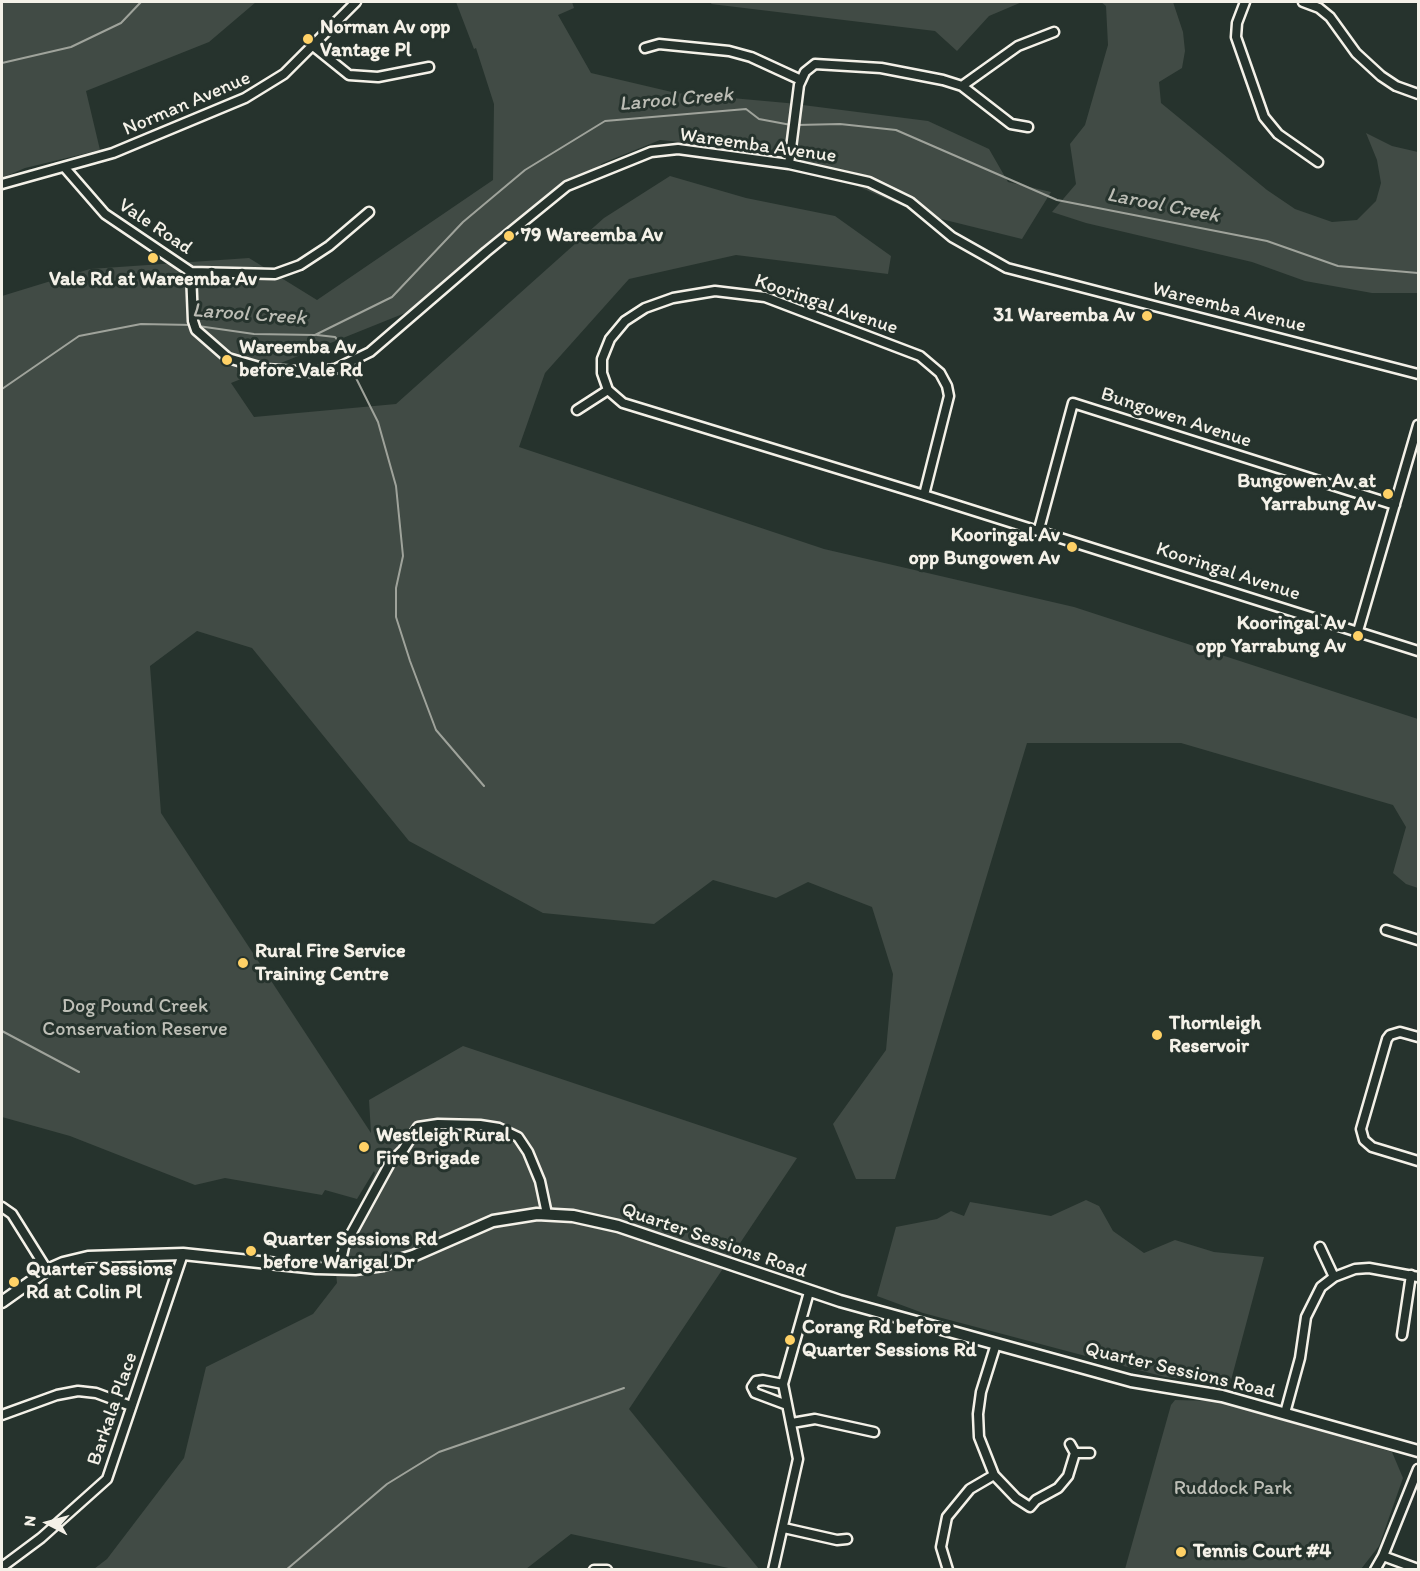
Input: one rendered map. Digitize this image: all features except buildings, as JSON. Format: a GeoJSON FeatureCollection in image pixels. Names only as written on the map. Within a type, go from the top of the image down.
{"type":"FeatureCollection","features":[{"type":"Feature","properties":{"kind":"main road","name":"Quarter Sessions Road"},"geometry":{"type":"LineString","coordinates":[[2,1302],[47,1270],[88,1257],[183,1254],[339,1269],[369,1267],[397,1261],[494,1221],[547,1214],[604,1222],[809,1292],[996,1344],[1149,1385],[1222,1396],[1419,1451]]}},
{"type":"Feature","properties":{"kind":"street","name":"Norman Avenue"},"geometry":{"type":"LineString","coordinates":[[2,184],[39,171],[65,168],[113,153],[245,98],[284,74],[356,2]]}},
{"type":"Feature","properties":{"kind":"street"},"geometry":{"type":"LineString","coordinates":[[1245,2],[1236,28],[1236,37],[1264,117],[1278,134],[1318,162]]}},
{"type":"Feature","properties":{"kind":"street"},"geometry":{"type":"LineString","coordinates":[[1303,2],[1319,8],[1330,17],[1356,52],[1381,76],[1396,86],[1419,94]]}},
{"type":"Feature","properties":{"kind":"street"},"geometry":{"type":"LineString","coordinates":[[962,86],[1018,46],[1054,32]]}},
{"type":"Feature","properties":{"kind":"street"},"geometry":{"type":"LineString","coordinates":[[645,48],[659,44],[729,51],[751,57],[801,80]]}},
{"type":"Feature","properties":{"kind":"street"},"geometry":{"type":"LineString","coordinates":[[313,46],[349,75],[378,77],[429,67]]}},
{"type":"Feature","properties":{"kind":"street"},"geometry":{"type":"LineString","coordinates":[[789,164],[801,80],[808,67],[824,64],[880,68],[962,86],[1011,124],[1028,127]]}},
{"type":"Feature","properties":{"kind":"street","name":"Wareemba Avenue"},"geometry":{"type":"LineString","coordinates":[[190,272],[193,321],[198,333],[228,358],[266,369],[312,372],[335,369],[370,352],[567,186],[651,152],[678,148],[789,164],[852,177],[890,191],[910,202],[952,237],[1006,268],[1419,374]]}},
{"type":"Feature","properties":{"kind":"street","name":"Vale Road"},"geometry":{"type":"LineString","coordinates":[[65,168],[105,214],[190,272],[275,274],[300,265],[329,246],[369,212]]}},
{"type":"Feature","properties":{"kind":"street","name":"Kooringal Avenue"},"geometry":{"type":"LineString","coordinates":[[924,495],[949,396],[940,373],[920,356],[765,297],[715,291],[674,298],[645,308],[625,321],[610,339],[602,359],[602,373],[608,390],[622,403],[640,410],[924,495],[1039,529],[1419,651]]}},
{"type":"Feature","properties":{"kind":"street"},"geometry":{"type":"LineString","coordinates":[[577,410],[608,390]]}},
{"type":"Feature","properties":{"kind":"street","name":"Bungowen Avenue"},"geometry":{"type":"LineString","coordinates":[[1039,529],[1073,402],[1395,505]]}},
{"type":"Feature","properties":{"kind":"street"},"geometry":{"type":"LineString","coordinates":[[1359,632],[1419,425]]}},
{"type":"Feature","properties":{"kind":"street"},"geometry":{"type":"LineString","coordinates":[[1386,930],[1419,940]]}},
{"type":"Feature","properties":{"kind":"street"},"geometry":{"type":"LineString","coordinates":[[1419,1037],[1400,1032],[1390,1035],[1387,1039],[1361,1129],[1364,1140],[1372,1147],[1419,1161]]}},
{"type":"Feature","properties":{"kind":"street"},"geometry":{"type":"LineString","coordinates":[[339,1269],[344,1247],[390,1163],[397,1157],[418,1127],[462,1124],[499,1128],[518,1137],[528,1152],[540,1181],[547,1214]]}},
{"type":"Feature","properties":{"kind":"street"},"geometry":{"type":"LineString","coordinates":[[397,1157],[407,1162]]}},
{"type":"Feature","properties":{"kind":"street"},"geometry":{"type":"LineString","coordinates":[[2,1207],[12,1214],[47,1270]]}},
{"type":"Feature","properties":{"kind":"street"},"geometry":{"type":"LineString","coordinates":[[1320,1247],[1334,1276]]}},
{"type":"Feature","properties":{"kind":"street","name":"Barkala Place"},"geometry":{"type":"LineString","coordinates":[[2,1567],[41,1538],[107,1479],[183,1254]]}},
{"type":"Feature","properties":{"kind":"street"},"geometry":{"type":"LineString","coordinates":[[1285,1413],[1311,1303],[1321,1287],[1334,1276],[1355,1269],[1368,1268],[1415,1276],[1402,1335]]}},
{"type":"Feature","properties":{"kind":"street"},"geometry":{"type":"LineString","coordinates":[[773,1569],[798,1459],[783,1384],[809,1292]]}},
{"type":"Feature","properties":{"kind":"street"},"geometry":{"type":"LineString","coordinates":[[996,1344],[981,1392],[978,1414],[979,1437],[994,1475],[1016,1498],[1030,1507],[1064,1482],[1075,1453],[1070,1444]]}},
{"type":"Feature","properties":{"kind":"street"},"geometry":{"type":"LineString","coordinates":[[783,1384],[763,1380],[756,1381],[752,1387],[755,1393],[787,1405]]}},
{"type":"Feature","properties":{"kind":"street"},"geometry":{"type":"LineString","coordinates":[[2,1415],[57,1395],[78,1391],[96,1393],[131,1406]]}},
{"type":"Feature","properties":{"kind":"street"},"geometry":{"type":"LineString","coordinates":[[792,1423],[815,1419],[873,1432]]}},
{"type":"Feature","properties":{"kind":"street"},"geometry":{"type":"LineString","coordinates":[[1075,1453],[1090,1453]]}},
{"type":"Feature","properties":{"kind":"street"},"geometry":{"type":"LineString","coordinates":[[1375,1569],[1383,1556],[1419,1469]]}},
{"type":"Feature","properties":{"kind":"street"},"geometry":{"type":"LineString","coordinates":[[948,1569],[940,1547],[946,1517],[970,1489],[994,1475]]}},
{"type":"Feature","properties":{"kind":"street"},"geometry":{"type":"LineString","coordinates":[[784,1528],[837,1540],[847,1539]]}},
{"type":"Feature","properties":{"kind":"street"},"geometry":{"type":"LineString","coordinates":[[1383,1556],[1419,1569]]}},
{"type":"Feature","properties":{"kind":"street"},"geometry":{"type":"LineString","coordinates":[[594,1569],[607,1569]]}},
{"type":"Feature","properties":{"kind":"green space"},"geometry":{"type":"Polygon","coordinates":[[[2,2],[256,2],[209,42],[86,91],[100,150],[25,168],[2,178],[2,2]]]}},
{"type":"Feature","properties":{"kind":"green space","name":"Dog Pound Creek Conservation Reserve"},"geometry":{"type":"Polygon","coordinates":[[[456,2],[572,2],[574,8],[558,15],[591,73],[676,93],[787,103],[928,121],[989,149],[1008,182],[1051,192],[1022,239],[921,214],[780,152],[660,140],[603,163],[430,303],[231,383],[254,417],[396,404],[604,218],[670,176],[746,198],[835,216],[891,256],[888,274],[736,255],[629,279],[545,373],[519,447],[824,549],[1074,607],[1418,719],[1418,888],[1406,884],[1393,873],[1406,827],[1393,805],[1181,743],[1027,743],[895,1179],[856,1179],[833,1124],[886,1050],[893,974],[872,907],[808,882],[776,898],[713,880],[654,924],[543,913],[409,841],[252,648],[197,631],[150,666],[161,813],[371,1133],[369,1100],[463,1046],[797,1158],[629,1409],[759,1569],[733,1569],[571,1534],[526,1569],[94,1569],[107,1559],[184,1458],[206,1367],[313,1314],[337,1283],[335,1263],[375,1173],[374,1171],[357,1199],[325,1190],[322,1195],[225,1178],[195,1185],[70,1136],[2,1117],[2,296],[90,269],[249,258],[317,300],[493,180],[494,104],[476,48],[474,49],[456,2]]]}},
{"type":"Feature","properties":{"kind":"green space"},"geometry":{"type":"Polygon","coordinates":[[[712,2],[1022,2],[989,16],[957,51],[935,31],[711,4],[712,2]]]}},
{"type":"Feature","properties":{"kind":"green space"},"geometry":{"type":"Polygon","coordinates":[[[1101,2],[1173,2],[1183,32],[1185,51],[1182,68],[1159,82],[1161,103],[1267,190],[1295,209],[1332,222],[1357,220],[1376,201],[1381,183],[1377,160],[1366,133],[1392,146],[1418,152],[1418,293],[1372,293],[1305,281],[1252,262],[1086,223],[1052,212],[1076,184],[1070,144],[1085,125],[1108,45],[1106,6],[1101,2]]]}},
{"type":"Feature","properties":{"kind":"green space"},"geometry":{"type":"Polygon","coordinates":[[[1086,1200],[1099,1206],[1113,1231],[1144,1253],[1175,1240],[1214,1252],[1264,1257],[1230,1384],[1165,1377],[923,1313],[877,1296],[896,1227],[937,1219],[951,1211],[964,1216],[970,1202],[1051,1216],[1086,1200]]]}},
{"type":"Feature","properties":{"kind":"green space","name":"Ruddock Park"},"geometry":{"type":"Polygon","coordinates":[[[1175,1400],[1215,1401],[1392,1452],[1403,1478],[1379,1546],[1361,1569],[1125,1569],[1171,1405],[1175,1400]]]}},
{"type":"Feature","properties":{"kind":"waterway"},"geometry":{"type":"LineString","coordinates":[[2,63],[71,47],[121,23],[141,2]]}},
{"type":"Feature","properties":{"kind":"waterway","name":"Larool Creek"},"geometry":{"type":"LineString","coordinates":[[198,326],[254,334],[315,335],[392,297],[463,222],[525,170],[605,121],[746,109],[759,119],[791,125]]}},
{"type":"Feature","properties":{"kind":"waterway","name":"Larool Creek"},"geometry":{"type":"LineString","coordinates":[[797,125],[840,124],[896,130],[1057,200],[1267,241],[1338,266],[1418,273]]}},
{"type":"Feature","properties":{"kind":"waterway","name":"Larool Creek"},"geometry":{"type":"LineString","coordinates":[[2,389],[79,336],[141,324],[192,325]]}},
{"type":"Feature","properties":{"kind":"waterway"},"geometry":{"type":"LineString","coordinates":[[317,335],[335,337],[346,350],[349,360]]}},
{"type":"Feature","properties":{"kind":"waterway"},"geometry":{"type":"LineString","coordinates":[[351,368],[378,422],[396,486],[403,556],[396,588],[396,617],[436,730],[484,786]]}},
{"type":"Feature","properties":{"kind":"waterway"},"geometry":{"type":"LineString","coordinates":[[2,1031],[79,1072]]}},
{"type":"Feature","properties":{"kind":"waterway"},"geometry":{"type":"LineString","coordinates":[[286,1570],[387,1484],[439,1452],[624,1388]]}},
{"type":"Feature","properties":{"kind":"place","name":"Norman Av opp Vantage Pl"},"geometry":{"type":"Point","coordinates":[308,39]}},
{"type":"Feature","properties":{"kind":"place","name":"79 Wareemba Av"},"geometry":{"type":"Point","coordinates":[509,236]}},
{"type":"Feature","properties":{"kind":"place","name":"Vale Rd at Wareemba Av"},"geometry":{"type":"Point","coordinates":[153,258]}},
{"type":"Feature","properties":{"kind":"place","name":"31 Wareemba Av"},"geometry":{"type":"Point","coordinates":[1147,316]}},
{"type":"Feature","properties":{"kind":"place","name":"Wareemba Av before Vale Rd"},"geometry":{"type":"Point","coordinates":[227,360]}},
{"type":"Feature","properties":{"kind":"place","name":"Bungowen Av at Yarrabung Av"},"geometry":{"type":"Point","coordinates":[1388,494]}},
{"type":"Feature","properties":{"kind":"place","name":"Kooringal Av opp Bungowen Av"},"geometry":{"type":"Point","coordinates":[1072,547]}},
{"type":"Feature","properties":{"kind":"place","name":"Kooringal Av opp Yarrabung Av"},"geometry":{"type":"Point","coordinates":[1358,636]}},
{"type":"Feature","properties":{"kind":"place","name":"Rural Fire Service Training Centre"},"geometry":{"type":"Point","coordinates":[243,963]}},
{"type":"Feature","properties":{"kind":"place","name":"Thornleigh Reservoir"},"geometry":{"type":"Point","coordinates":[1157,1035]}},
{"type":"Feature","properties":{"kind":"place","name":"Westleigh Rural Fire Brigade"},"geometry":{"type":"Point","coordinates":[364,1147]}},
{"type":"Feature","properties":{"kind":"place","name":"Quarter Sessions Rd before Warigal Dr"},"geometry":{"type":"Point","coordinates":[251,1251]}},
{"type":"Feature","properties":{"kind":"place","name":"Quarter Sessions Rd at Colin Pl"},"geometry":{"type":"Point","coordinates":[14,1282]}},
{"type":"Feature","properties":{"kind":"place","name":"Corang Rd before Quarter Sessions Rd"},"geometry":{"type":"Point","coordinates":[790,1340]}},
{"type":"Feature","properties":{"kind":"place","name":"Tennis Court #4"},"geometry":{"type":"Point","coordinates":[1181,1552]}}]}
